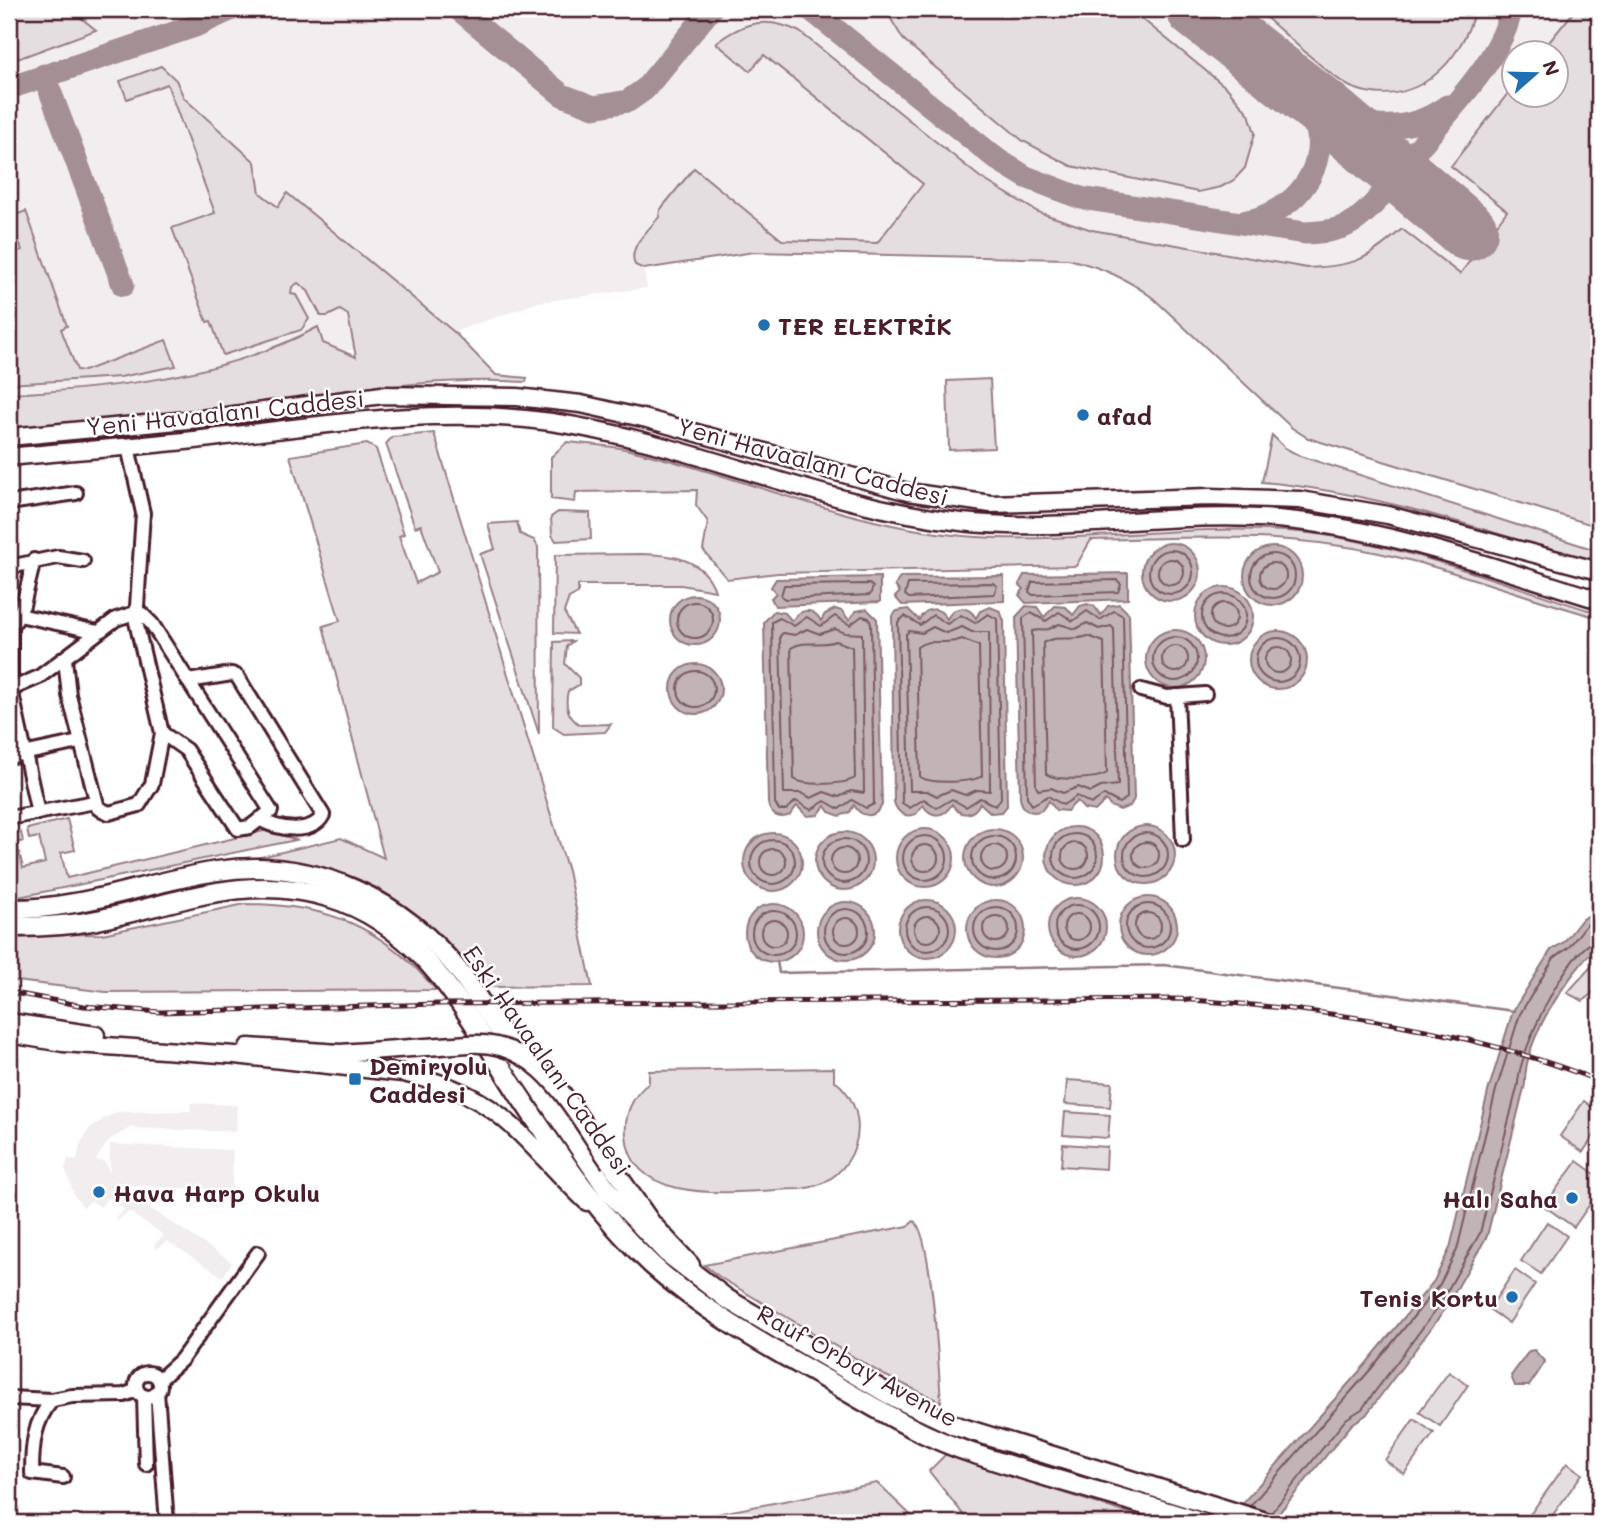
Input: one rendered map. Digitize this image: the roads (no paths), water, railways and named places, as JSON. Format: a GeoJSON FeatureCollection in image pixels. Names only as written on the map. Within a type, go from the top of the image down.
{"type":"FeatureCollection","features":[{"type":"Feature","properties":{"kind":"highway","name":"Eski Havaalanı Caddesi"},"geometry":{"type":"LineString","coordinates":[[9,909],[72,905],[192,876],[240,869],[309,874],[360,891],[383,903],[418,928],[453,963],[609,1192],[650,1237],[705,1283]]}},
{"type":"Feature","properties":{"kind":"highway","name":"Eski Havaalanı Caddesi"},"geometry":{"type":"LineString","coordinates":[[9,927],[38,927],[100,919],[238,887],[305,891],[357,909],[402,936],[439,974],[565,1164],[603,1214]]}},
{"type":"Feature","properties":{"kind":"highway","name":"Rauf Orbay Avenue"},"geometry":{"type":"LineString","coordinates":[[603,1214],[655,1267],[708,1308],[916,1431],[974,1454],[1203,1523]]}},
{"type":"Feature","properties":{"kind":"highway","name":"Rauf Orbay Avenue"},"geometry":{"type":"LineString","coordinates":[[705,1283],[852,1373],[925,1413],[981,1435],[1269,1523]]}},
{"type":"Feature","properties":{"kind":"main road","name":"Yeni Havaalanı Caddesi"},"geometry":{"type":"LineString","coordinates":[[9,437],[219,417],[382,395],[517,397],[581,404],[647,419],[915,493],[990,504],[1209,498],[1300,500],[1388,514],[1599,571]]}},
{"type":"Feature","properties":{"kind":"main road"},"geometry":{"type":"LineString","coordinates":[[219,417],[221,437]]}},
{"type":"Feature","properties":{"kind":"main road","name":"Yeni Havaalanı Caddesi"},"geometry":{"type":"LineString","coordinates":[[9,457],[128,447],[373,418],[497,417],[546,421],[643,439],[785,482],[909,514],[961,522],[1026,526],[1223,517],[1276,519],[1347,527],[1599,600]]}},
{"type":"Feature","properties":{"kind":"main road"},"geometry":{"type":"LineString","coordinates":[[126,427],[128,447]]}},
{"type":"Feature","properties":{"kind":"main road"},"geometry":{"type":"LineString","coordinates":[[909,514],[915,493]]}},
{"type":"Feature","properties":{"kind":"main road"},"geometry":{"type":"LineString","coordinates":[[9,1022],[127,1039],[340,1053],[469,1044],[508,1048],[533,1061],[552,1081],[652,1223],[705,1283]]}},
{"type":"Feature","properties":{"kind":"main road"},"geometry":{"type":"LineString","coordinates":[[9,1034],[63,1043],[235,1055],[403,1073],[463,1090],[518,1128],[570,1186],[603,1214]]}},
{"type":"Feature","properties":{"kind":"street"},"geometry":{"type":"LineString","coordinates":[[65,659],[79,742],[95,802],[100,810],[109,813],[139,806],[145,801],[157,768],[162,733],[135,612],[143,513],[128,447]]}},
{"type":"Feature","properties":{"kind":"street"},"geometry":{"type":"LineString","coordinates":[[9,503],[76,492]]}},
{"type":"Feature","properties":{"kind":"street"},"geometry":{"type":"LineString","coordinates":[[9,567],[58,557],[83,562]]}},
{"type":"Feature","properties":{"kind":"street"},"geometry":{"type":"LineString","coordinates":[[34,561],[13,621],[10,690],[38,813]]}},
{"type":"Feature","properties":{"kind":"street"},"geometry":{"type":"LineString","coordinates":[[10,690],[38,677],[65,659],[116,619],[135,612],[142,614],[152,624],[271,811],[243,829],[232,824],[186,750],[162,733]]}},
{"type":"Feature","properties":{"kind":"street"},"geometry":{"type":"LineString","coordinates":[[13,621],[98,632]]}},
{"type":"Feature","properties":{"kind":"street"},"geometry":{"type":"LineString","coordinates":[[188,681],[232,674],[237,677],[323,815],[313,826],[290,828],[260,819]]}},
{"type":"Feature","properties":{"kind":"street"},"geometry":{"type":"LineString","coordinates":[[1141,690],[1167,697],[1205,694]]}},
{"type":"Feature","properties":{"kind":"street"},"geometry":{"type":"LineString","coordinates":[[1177,696],[1183,840]]}},
{"type":"Feature","properties":{"kind":"street"},"geometry":{"type":"LineString","coordinates":[[9,757],[79,742]]}},
{"type":"Feature","properties":{"kind":"street"},"geometry":{"type":"LineString","coordinates":[[9,818],[95,802]]}},
{"type":"Feature","properties":{"kind":"street"},"geometry":{"type":"LineString","coordinates":[[9,1398],[52,1400],[72,1396],[124,1395],[149,1390],[181,1360],[258,1253]]}},
{"type":"Feature","properties":{"kind":"street"},"geometry":{"type":"LineString","coordinates":[[146,1464],[149,1390]]}},
{"type":"Feature","properties":{"kind":"street"},"geometry":{"type":"LineString","coordinates":[[149,1390],[167,1523]]}},
{"type":"Feature","properties":{"kind":"street"},"geometry":{"type":"LineString","coordinates":[[52,1400],[39,1416],[32,1447],[32,1473],[63,1476]]}},
{"type":"Feature","properties":{"kind":"water"},"geometry":{"type":"Polygon","coordinates":[[[1165,543],[1177,543],[1192,551],[1200,566],[1200,578],[1192,593],[1177,601],[1165,601],[1150,593],[1142,578],[1142,566],[1150,551],[1165,543]]]}},
{"type":"Feature","properties":{"kind":"water"},"geometry":{"type":"Polygon","coordinates":[[[1267,547],[1279,547],[1294,555],[1302,570],[1302,582],[1294,597],[1279,605],[1267,605],[1252,597],[1244,582],[1244,570],[1252,555],[1267,547]]]}},
{"type":"Feature","properties":{"kind":"water"},"geometry":{"type":"Polygon","coordinates":[[[1128,573],[1128,599],[1026,603],[1019,595],[1024,589],[1019,584],[1024,575],[1128,573]]]}},
{"type":"Feature","properties":{"kind":"water"},"geometry":{"type":"Polygon","coordinates":[[[1004,576],[1004,601],[902,605],[895,597],[900,592],[895,586],[900,577],[1004,576]]]}},
{"type":"Feature","properties":{"kind":"water"},"geometry":{"type":"Polygon","coordinates":[[[880,577],[880,602],[775,606],[771,598],[776,593],[771,587],[776,579],[880,577]]]}},
{"type":"Feature","properties":{"kind":"water"},"geometry":{"type":"Polygon","coordinates":[[[1218,587],[1230,587],[1245,595],[1253,610],[1253,622],[1245,637],[1230,645],[1218,645],[1203,637],[1195,622],[1195,610],[1203,595],[1218,587]]]}},
{"type":"Feature","properties":{"kind":"water"},"geometry":{"type":"Polygon","coordinates":[[[695,595],[713,602],[720,620],[713,638],[695,645],[677,638],[670,620],[677,602],[695,595]]]}},
{"type":"Feature","properties":{"kind":"water"},"geometry":{"type":"Polygon","coordinates":[[[1119,604],[1129,614],[1134,799],[1130,806],[1120,810],[1110,806],[1106,800],[1095,811],[1084,809],[1077,801],[1067,811],[1056,810],[1049,801],[1042,810],[1031,812],[1023,806],[1020,798],[1016,617],[1026,606],[1037,607],[1044,617],[1055,606],[1066,607],[1073,615],[1080,606],[1094,606],[1101,615],[1108,606],[1119,604]]]}},
{"type":"Feature","properties":{"kind":"water"},"geometry":{"type":"Polygon","coordinates":[[[990,607],[1000,611],[1004,621],[1007,806],[1002,812],[991,813],[980,803],[974,811],[966,814],[958,811],[952,804],[945,812],[937,815],[923,805],[916,814],[902,814],[894,802],[892,616],[897,611],[908,609],[919,620],[925,612],[933,609],[947,619],[953,611],[961,608],[976,618],[980,611],[990,607]]]}},
{"type":"Feature","properties":{"kind":"water"},"geometry":{"type":"Polygon","coordinates":[[[835,609],[842,611],[849,620],[856,611],[867,609],[877,619],[882,805],[872,815],[860,812],[854,805],[850,812],[840,816],[829,812],[825,806],[818,815],[807,816],[797,806],[790,815],[779,817],[771,811],[768,803],[764,622],[774,611],[785,613],[792,621],[799,614],[810,611],[821,621],[825,614],[835,609]]]}},
{"type":"Feature","properties":{"kind":"water"},"geometry":{"type":"Polygon","coordinates":[[[1169,630],[1181,630],[1196,638],[1204,653],[1204,665],[1196,680],[1181,688],[1169,688],[1154,680],[1146,665],[1146,653],[1154,638],[1169,630]]]}},
{"type":"Feature","properties":{"kind":"water"},"geometry":{"type":"Polygon","coordinates":[[[1272,631],[1284,631],[1299,639],[1307,654],[1307,666],[1299,681],[1284,689],[1272,689],[1257,681],[1249,666],[1249,654],[1257,639],[1272,631]]]}},
{"type":"Feature","properties":{"kind":"water"},"geometry":{"type":"Polygon","coordinates":[[[696,664],[714,671],[721,689],[714,707],[696,714],[678,707],[671,689],[678,671],[696,664]]]}},
{"type":"Feature","properties":{"kind":"water"},"geometry":{"type":"Polygon","coordinates":[[[1140,826],[1152,826],[1167,834],[1175,849],[1175,861],[1167,876],[1152,884],[1140,884],[1125,876],[1117,861],[1117,849],[1125,834],[1140,826]]]}},
{"type":"Feature","properties":{"kind":"water"},"geometry":{"type":"Polygon","coordinates":[[[1069,827],[1081,827],[1096,835],[1104,850],[1104,862],[1096,877],[1081,885],[1069,885],[1054,877],[1046,862],[1046,850],[1054,835],[1069,827]]]}},
{"type":"Feature","properties":{"kind":"water"},"geometry":{"type":"Polygon","coordinates":[[[919,829],[931,829],[946,837],[954,852],[954,864],[946,879],[931,887],[919,887],[904,879],[896,864],[896,852],[904,837],[919,829]]]}},
{"type":"Feature","properties":{"kind":"water"},"geometry":{"type":"Polygon","coordinates":[[[988,829],[1000,829],[1015,837],[1023,852],[1023,864],[1015,879],[1000,887],[988,887],[973,879],[965,864],[965,852],[973,837],[988,829]]]}},
{"type":"Feature","properties":{"kind":"water"},"geometry":{"type":"Polygon","coordinates":[[[838,832],[850,832],[865,840],[873,855],[873,867],[865,882],[850,890],[838,890],[823,882],[815,867],[815,855],[823,840],[838,832]]]}},
{"type":"Feature","properties":{"kind":"water"},"geometry":{"type":"Polygon","coordinates":[[[767,833],[779,833],[794,841],[802,856],[802,868],[794,883],[779,891],[767,891],[752,883],[744,868],[744,856],[752,841],[767,833]]]}},
{"type":"Feature","properties":{"kind":"water"},"geometry":{"type":"Polygon","coordinates":[[[1142,897],[1154,897],[1169,905],[1177,920],[1177,932],[1169,947],[1154,955],[1142,955],[1127,947],[1119,932],[1119,920],[1127,905],[1142,897]]]}},
{"type":"Feature","properties":{"kind":"water"},"geometry":{"type":"Polygon","coordinates":[[[1071,898],[1083,898],[1098,906],[1106,921],[1106,933],[1098,948],[1083,956],[1071,956],[1056,948],[1048,933],[1048,921],[1056,906],[1071,898]]]}},
{"type":"Feature","properties":{"kind":"water"},"geometry":{"type":"Polygon","coordinates":[[[921,900],[933,900],[948,908],[956,923],[956,935],[948,950],[933,958],[921,958],[906,950],[898,935],[898,923],[906,908],[921,900]]]}},
{"type":"Feature","properties":{"kind":"water"},"geometry":{"type":"Polygon","coordinates":[[[990,900],[1002,900],[1017,908],[1025,923],[1025,935],[1017,950],[1002,958],[990,958],[975,950],[967,935],[967,923],[975,908],[990,900]]]}},
{"type":"Feature","properties":{"kind":"water"},"geometry":{"type":"Polygon","coordinates":[[[840,902],[852,902],[867,910],[875,925],[875,937],[867,952],[852,960],[840,960],[825,952],[817,937],[817,925],[825,910],[840,902]]]}},
{"type":"Feature","properties":{"kind":"water"},"geometry":{"type":"Polygon","coordinates":[[[768,904],[780,904],[795,912],[803,927],[803,939],[795,954],[780,962],[768,962],[753,954],[745,939],[745,927],[753,912],[768,904]]]}},
{"type":"Feature","properties":{"kind":"water"},"geometry":{"type":"Polygon","coordinates":[[[1599,910],[1599,944],[1574,973],[1550,1008],[1532,1047],[1487,1236],[1444,1311],[1366,1415],[1352,1424],[1271,1523],[1225,1523],[1365,1365],[1434,1281],[1450,1248],[1489,1088],[1513,1011],[1551,950],[1564,942],[1582,919],[1599,910]]]}},
{"type":"Feature","properties":{"kind":"water"},"geometry":{"type":"Polygon","coordinates":[[[1534,1350],[1545,1362],[1529,1386],[1515,1386],[1511,1376],[1529,1351],[1534,1350]]]}},
{"type":"Feature","properties":{"kind":"waterway"},"geometry":{"type":"LineString","coordinates":[[777,961],[779,973],[1164,965],[1514,1011]]}},
{"type":"Feature","properties":{"kind":"railway"},"geometry":{"type":"LineString","coordinates":[[9,992],[84,1006],[160,1012],[438,1004],[1178,999],[1286,1008],[1392,1023],[1496,1047],[1599,1081]]}},
{"type":"Feature","properties":{"kind":"place","name":"TER ELEKTRİK"},"geometry":{"type":"Point","coordinates":[764,325]}},
{"type":"Feature","properties":{"kind":"place","name":"afad"},"geometry":{"type":"Point","coordinates":[1083,415]}},
{"type":"Feature","properties":{"kind":"place","name":"Demiryolu Caddesi"},"geometry":{"type":"Point","coordinates":[355,1079]}},
{"type":"Feature","properties":{"kind":"place","name":"Hava Harp Okulu"},"geometry":{"type":"Point","coordinates":[99,1192]}},
{"type":"Feature","properties":{"kind":"place","name":"Halı Saha"},"geometry":{"type":"Point","coordinates":[1572,1198]}},
{"type":"Feature","properties":{"kind":"place","name":"Tenis Kortu"},"geometry":{"type":"Point","coordinates":[1512,1297]}}]}
